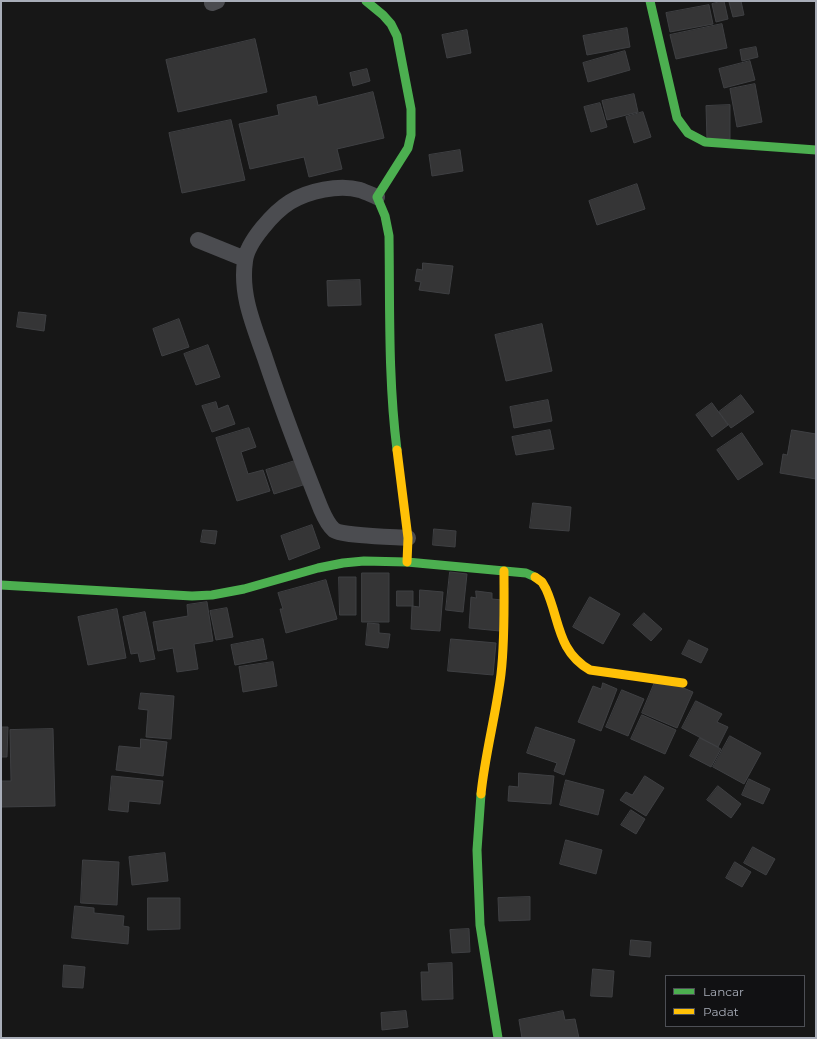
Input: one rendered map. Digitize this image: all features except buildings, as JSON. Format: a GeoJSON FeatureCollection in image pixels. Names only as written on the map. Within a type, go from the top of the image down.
{"type":"FeatureCollection","features":[{"type":"Feature","properties":{"kind":"street"},"geometry":{"type":"LineString","coordinates":[[366,1],[383,14],[391,24],[397,36],[411,109],[411,136],[408,148],[377,197]]}},
{"type":"Feature","properties":{"kind":"street"},"geometry":{"type":"LineString","coordinates":[[650,1],[677,118],[685,131],[695,138],[706,142],[816,150]]}},
{"type":"Feature","properties":{"kind":"street"},"geometry":{"type":"LineString","coordinates":[[407,562],[408,538],[393,411],[391,380],[389,236],[385,216],[377,197],[360,190],[341,188],[322,190],[300,196],[282,207],[268,220],[255,238],[245,259],[244,280],[247,304],[280,404],[321,509],[328,523],[335,530],[346,533],[408,538]]}},
{"type":"Feature","properties":{"kind":"street"},"geometry":{"type":"LineString","coordinates":[[198,240],[245,259]]}},
{"type":"Feature","properties":{"kind":"street"},"geometry":{"type":"LineString","coordinates":[[1,585],[192,596],[244,589],[318,568],[364,561],[407,562],[526,573],[541,580],[546,589],[562,639],[568,651],[578,663],[590,670],[683,683]]}},
{"type":"Feature","properties":{"kind":"street"},"geometry":{"type":"LineString","coordinates":[[498,1038],[480,925],[477,850],[483,773],[500,674],[504,614],[504,571]]}},
{"type":"Feature","properties":{"kind":"traffic: fast"},"geometry":{"type":"LineString","coordinates":[[366,1],[383,15],[391,24],[397,36],[411,109],[411,135],[408,148],[377,197],[385,216],[389,236],[392,397],[397,450]]}},
{"type":"Feature","properties":{"kind":"traffic: fast"},"geometry":{"type":"LineString","coordinates":[[650,1],[677,118],[688,133],[705,142],[816,150]]}},
{"type":"Feature","properties":{"kind":"traffic: fast"},"geometry":{"type":"LineString","coordinates":[[1,585],[192,596],[212,595],[244,589],[318,568],[364,561],[407,562],[526,573],[535,577]]}},
{"type":"Feature","properties":{"kind":"traffic: fast"},"geometry":{"type":"LineString","coordinates":[[481,794],[477,850],[480,925],[498,1038]]}},
{"type":"Feature","properties":{"kind":"traffic: slow"},"geometry":{"type":"LineString","coordinates":[[397,450],[408,538],[407,562]]}},
{"type":"Feature","properties":{"kind":"traffic: slow"},"geometry":{"type":"LineString","coordinates":[[481,794],[501,674],[504,635],[504,571]]}},
{"type":"Feature","properties":{"kind":"traffic: slow"},"geometry":{"type":"LineString","coordinates":[[535,577],[542,582],[546,589],[565,644],[571,654],[590,670],[683,683]]}}]}
